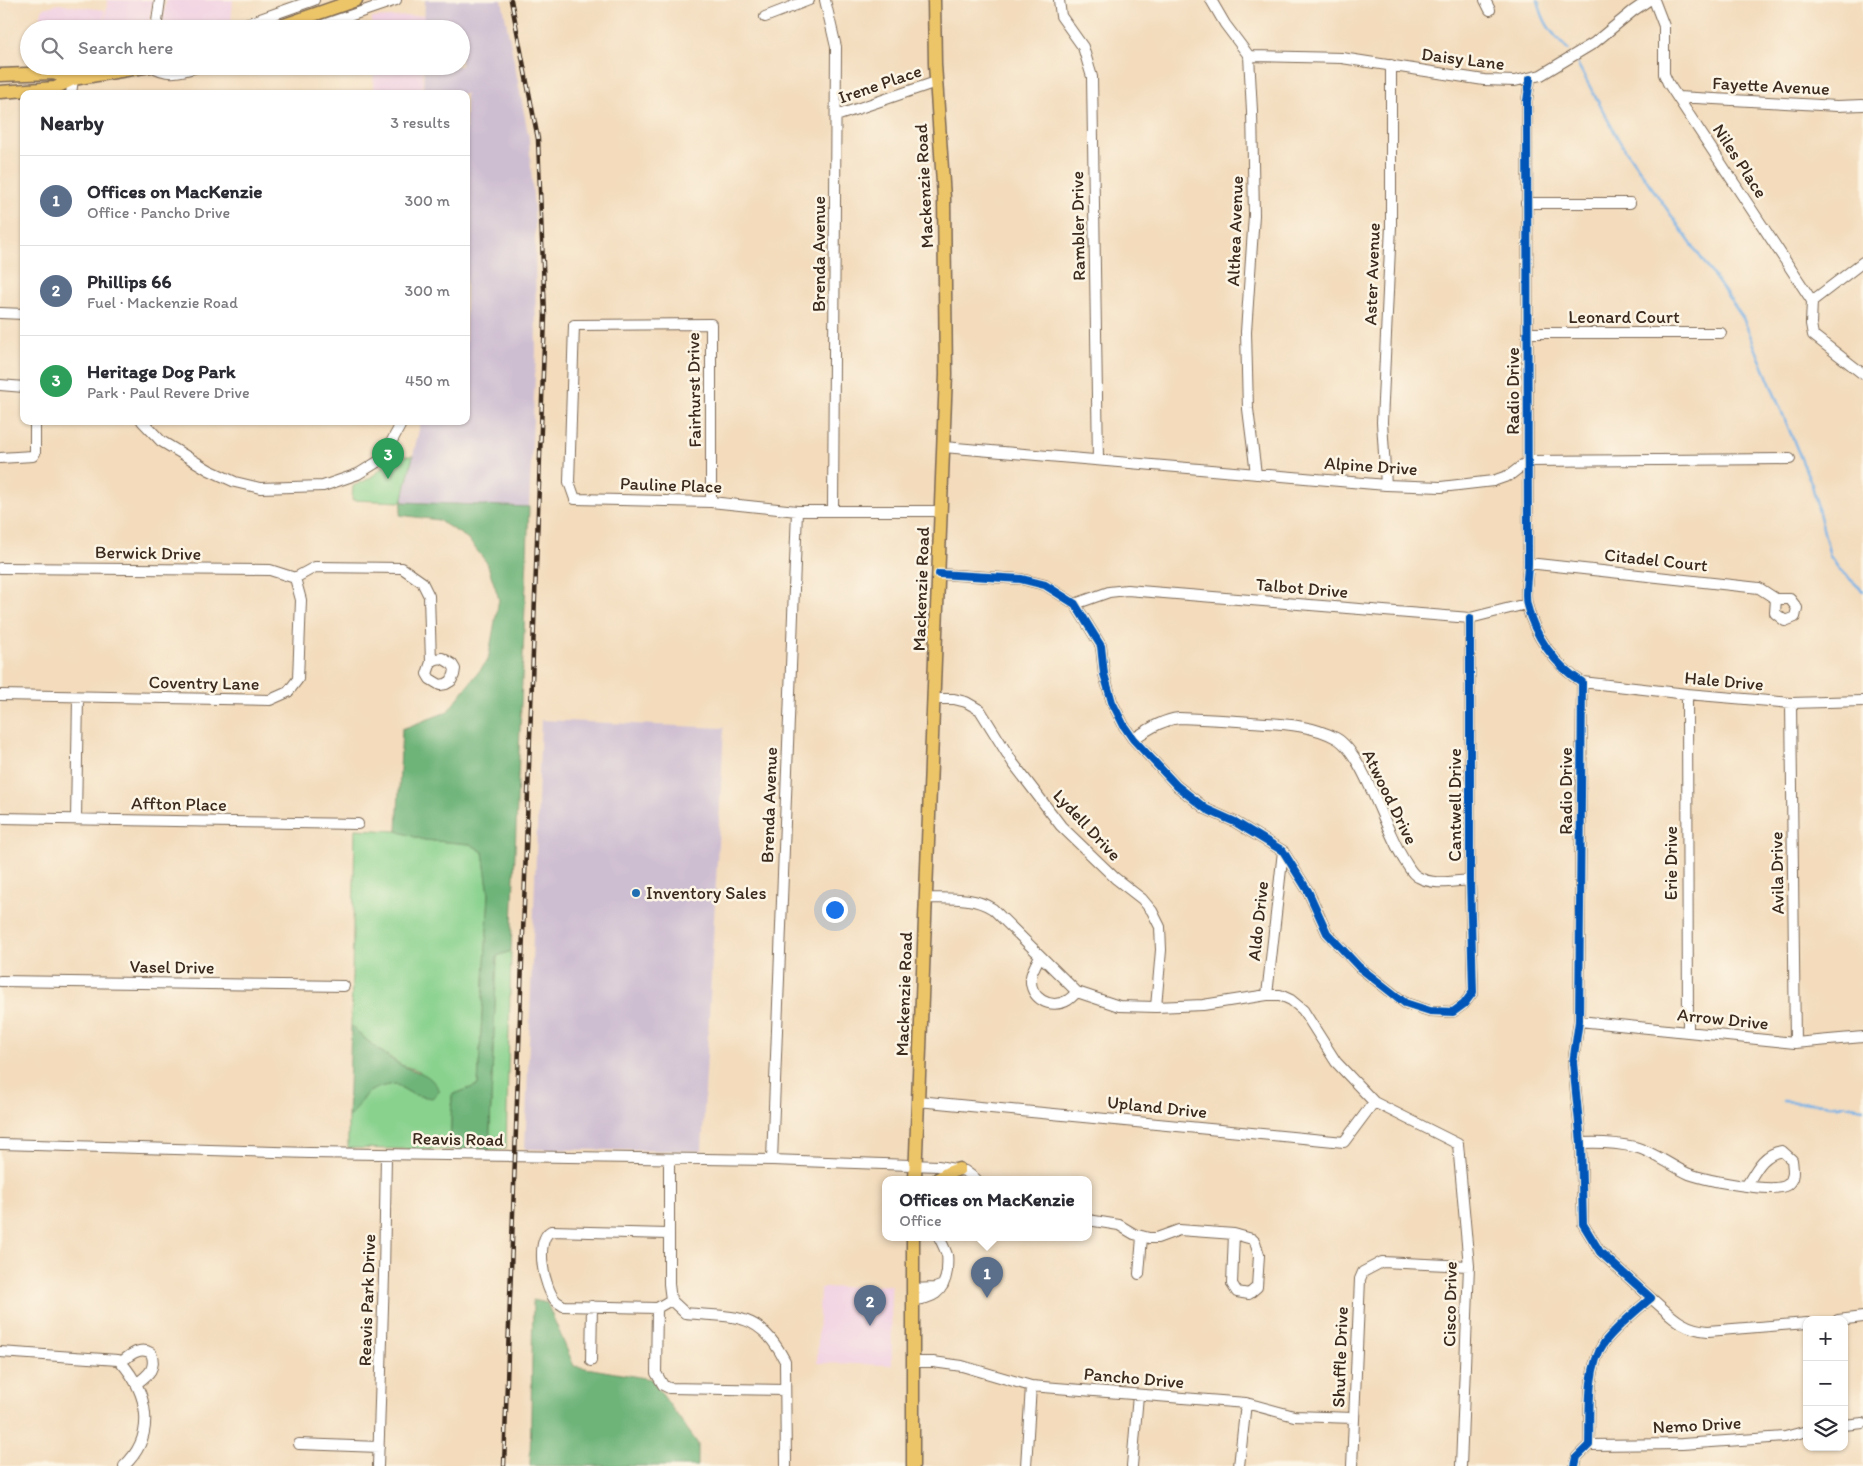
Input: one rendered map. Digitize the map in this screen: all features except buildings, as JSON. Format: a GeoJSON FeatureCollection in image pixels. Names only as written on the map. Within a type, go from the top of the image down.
{"type":"FeatureCollection","features":[{"type":"Feature","properties":{"kind":"main road"},"geometry":{"type":"LineString","coordinates":[[299,20],[356,0]]}},
{"type":"Feature","properties":{"kind":"main road","name":"Mackenzie Road"},"geometry":{"type":"LineString","coordinates":[[915,1176],[946,374],[944,198],[936,82],[934,0]]}},
{"type":"Feature","properties":{"kind":"main road"},"geometry":{"type":"LineString","coordinates":[[0,75],[20,74]]}},
{"type":"Feature","properties":{"kind":"main road"},"geometry":{"type":"LineString","coordinates":[[60,75],[73,79]]}},
{"type":"Feature","properties":{"kind":"main road"},"geometry":{"type":"LineString","coordinates":[[28,90],[55,88],[73,79],[97,75]]}},
{"type":"Feature","properties":{"kind":"main road"},"geometry":{"type":"LineString","coordinates":[[0,92],[20,91]]}},
{"type":"Feature","properties":{"kind":"main road"},"geometry":{"type":"LineString","coordinates":[[943,1176],[960,1169]]}},
{"type":"Feature","properties":{"kind":"main road"},"geometry":{"type":"LineString","coordinates":[[913,1241],[913,1466]]}},
{"type":"Feature","properties":{"kind":"street"},"geometry":{"type":"LineString","coordinates":[[157,20],[160,0]]}},
{"type":"Feature","properties":{"kind":"street"},"geometry":{"type":"LineString","coordinates":[[257,20],[314,0]]}},
{"type":"Feature","properties":{"kind":"street"},"geometry":{"type":"LineString","coordinates":[[337,20],[396,0]]}},
{"type":"Feature","properties":{"kind":"street"},"geometry":{"type":"LineString","coordinates":[[765,17],[809,0]]}},
{"type":"Feature","properties":{"kind":"street","name":"Brenda Avenue"},"geometry":{"type":"LineString","coordinates":[[825,0],[836,47],[833,510]]}},
{"type":"Feature","properties":{"kind":"street","name":"Rambler Drive"},"geometry":{"type":"LineString","coordinates":[[1059,0],[1060,16],[1083,47],[1092,77],[1098,460]]}},
{"type":"Feature","properties":{"kind":"street"},"geometry":{"type":"LineString","coordinates":[[1211,0],[1225,24],[1249,56]]}},
{"type":"Feature","properties":{"kind":"street"},"geometry":{"type":"LineString","coordinates":[[1485,0],[1490,10]]}},
{"type":"Feature","properties":{"kind":"street","name":"Daisy Lane"},"geometry":{"type":"LineString","coordinates":[[1249,56],[1342,58],[1484,80],[1516,82],[1541,75],[1594,43],[1649,0]]}},
{"type":"Feature","properties":{"kind":"street","name":"Niles Place"},"geometry":{"type":"LineString","coordinates":[[1654,0],[1664,26],[1664,74],[1812,301]]}},
{"type":"Feature","properties":{"kind":"street","name":"Althea Avenue"},"geometry":{"type":"LineString","coordinates":[[1249,56],[1254,215],[1246,332],[1248,409],[1256,474]]}},
{"type":"Feature","properties":{"kind":"street","name":"Aster Avenue"},"geometry":{"type":"LineString","coordinates":[[1386,485],[1382,422],[1391,226],[1391,65]]}},
{"type":"Feature","properties":{"kind":"street"},"geometry":{"type":"LineString","coordinates":[[72,90],[73,79]]}},
{"type":"Feature","properties":{"kind":"street","name":"Radio Drive"},"geometry":{"type":"LineString","coordinates":[[1530,79],[1527,101],[1526,203],[1528,461],[1526,604],[1536,629],[1554,658],[1572,677],[1582,682],[1580,1021],[1573,1063],[1581,1143],[1583,1224],[1600,1252],[1680,1323],[1694,1330],[1708,1331],[1803,1323]]}},
{"type":"Feature","properties":{"kind":"street","name":"Irene Place"},"geometry":{"type":"LineString","coordinates":[[836,116],[936,82]]}},
{"type":"Feature","properties":{"kind":"street","name":"Fayette Avenue"},"geometry":{"type":"LineString","coordinates":[[1678,97],[1837,106],[1863,104]]}},
{"type":"Feature","properties":{"kind":"street"},"geometry":{"type":"LineString","coordinates":[[1526,203],[1630,203]]}},
{"type":"Feature","properties":{"kind":"street"},"geometry":{"type":"LineString","coordinates":[[1863,262],[1812,301],[1811,324],[1813,335],[1863,374]]}},
{"type":"Feature","properties":{"kind":"street"},"geometry":{"type":"LineString","coordinates":[[0,313],[20,314]]}},
{"type":"Feature","properties":{"kind":"street","name":"Pauline Place"},"geometry":{"type":"LineString","coordinates":[[574,324],[569,482],[575,499],[711,502],[797,511],[942,511]]}},
{"type":"Feature","properties":{"kind":"street","name":"Fairhurst Drive"},"geometry":{"type":"LineString","coordinates":[[574,324],[711,324],[711,502]]}},
{"type":"Feature","properties":{"kind":"street","name":"Leonard Court"},"geometry":{"type":"LineString","coordinates":[[1527,333],[1720,333]]}},
{"type":"Feature","properties":{"kind":"street"},"geometry":{"type":"LineString","coordinates":[[0,385],[20,387]]}},
{"type":"Feature","properties":{"kind":"street"},"geometry":{"type":"LineString","coordinates":[[0,458],[34,456],[35,425]]}},
{"type":"Feature","properties":{"kind":"street"},"geometry":{"type":"LineString","coordinates":[[146,425],[161,441],[209,470],[235,482],[260,488],[294,488],[322,486],[358,474],[379,461],[400,425]]}},
{"type":"Feature","properties":{"kind":"street","name":"Alpine Drive"},"geometry":{"type":"LineString","coordinates":[[944,447],[1386,485],[1442,487],[1493,481],[1510,475],[1528,461]]}},
{"type":"Feature","properties":{"kind":"street"},"geometry":{"type":"LineString","coordinates":[[1528,461],[1790,459]]}},
{"type":"Feature","properties":{"kind":"street","name":"Brenda Avenue"},"geometry":{"type":"LineString","coordinates":[[772,1160],[797,511]]}},
{"type":"Feature","properties":{"kind":"street","name":"Citadel Court"},"geometry":{"type":"LineString","coordinates":[[1528,563],[1759,588],[1776,599]]}},
{"type":"Feature","properties":{"kind":"street","name":"Berwick Drive"},"geometry":{"type":"LineString","coordinates":[[0,568],[270,570],[295,578]]}},
{"type":"Feature","properties":{"kind":"street"},"geometry":{"type":"LineString","coordinates":[[295,578],[315,568],[402,568],[422,582],[430,596],[431,662]]}},
{"type":"Feature","properties":{"kind":"street"},"geometry":{"type":"LineString","coordinates":[[939,574],[1027,581],[1045,585],[1075,604],[1101,646],[1104,674],[1112,702],[1133,739],[1177,786],[1206,809],[1235,822],[1283,851]]}},
{"type":"Feature","properties":{"kind":"street","name":"Coventry Lane"},"geometry":{"type":"LineString","coordinates":[[0,695],[270,700],[288,692],[298,679],[301,600],[295,578]]}},
{"type":"Feature","properties":{"kind":"street","name":"Talbot Drive"},"geometry":{"type":"LineString","coordinates":[[1075,604],[1109,592],[1127,590],[1470,618],[1526,604]]}},
{"type":"Feature","properties":{"kind":"street","name":"Cantwell Drive"},"geometry":{"type":"LineString","coordinates":[[1283,851],[1308,891],[1327,933],[1358,967],[1404,1003],[1430,1011],[1453,1012],[1464,1004],[1473,992],[1470,880],[1470,618]]}},
{"type":"Feature","properties":{"kind":"street","name":"Hale Drive"},"geometry":{"type":"LineString","coordinates":[[1582,682],[1791,703],[1863,701]]}},
{"type":"Feature","properties":{"kind":"street","name":"Erie Drive"},"geometry":{"type":"LineString","coordinates":[[1687,694],[1688,1032]]}},
{"type":"Feature","properties":{"kind":"street"},"geometry":{"type":"LineString","coordinates":[[76,819],[78,697]]}},
{"type":"Feature","properties":{"kind":"street","name":"Lydell Drive"},"geometry":{"type":"LineString","coordinates":[[934,699],[954,699],[966,702],[980,710],[1013,763],[1061,826],[1115,878],[1142,898],[1158,919],[1161,950],[1156,1007]]}},
{"type":"Feature","properties":{"kind":"street","name":"Avila Drive"},"geometry":{"type":"LineString","coordinates":[[1791,703],[1795,1043]]}},
{"type":"Feature","properties":{"kind":"street","name":"Atwood Drive"},"geometry":{"type":"LineString","coordinates":[[1133,739],[1158,723],[1168,719],[1179,718],[1289,724],[1315,730],[1337,739],[1348,749],[1364,775],[1400,856],[1416,876],[1440,883],[1470,880]]}},
{"type":"Feature","properties":{"kind":"street","name":"Affton Place"},"geometry":{"type":"LineString","coordinates":[[0,818],[358,824]]}},
{"type":"Feature","properties":{"kind":"street","name":"Aldo Drive"},"geometry":{"type":"LineString","coordinates":[[1266,995],[1283,851]]}},
{"type":"Feature","properties":{"kind":"street"},"geometry":{"type":"LineString","coordinates":[[926,898],[964,899],[985,904],[993,909],[1077,992],[1120,1006],[1203,1005],[1266,995],[1280,995],[1298,1004],[1336,1062],[1374,1102]]}},
{"type":"Feature","properties":{"kind":"street"},"geometry":{"type":"LineString","coordinates":[[1040,956],[1031,977],[1031,987],[1036,996],[1045,1003],[1056,1004],[1068,1000],[1077,992]]}},
{"type":"Feature","properties":{"kind":"street","name":"Vasel Drive"},"geometry":{"type":"LineString","coordinates":[[0,981],[344,986]]}},
{"type":"Feature","properties":{"kind":"street","name":"Arrow Drive"},"geometry":{"type":"LineString","coordinates":[[1580,1021],[1795,1043],[1863,1037]]}},
{"type":"Feature","properties":{"kind":"street","name":"Upland Drive"},"geometry":{"type":"LineString","coordinates":[[918,1100],[1344,1142],[1374,1102]]}},
{"type":"Feature","properties":{"kind":"street","name":"Cisco Drive"},"geometry":{"type":"LineString","coordinates":[[1374,1102],[1458,1144],[1469,1266],[1461,1466]]}},
{"type":"Feature","properties":{"kind":"street"},"geometry":{"type":"LineString","coordinates":[[1581,1143],[1610,1143],[1636,1147],[1691,1174],[1759,1189],[1777,1189],[1788,1184],[1794,1173],[1792,1160],[1782,1151],[1774,1153],[1762,1161],[1747,1185]]}},
{"type":"Feature","properties":{"kind":"street","name":"Reavis Road"},"geometry":{"type":"LineString","coordinates":[[0,1144],[386,1154],[772,1160],[938,1166],[960,1169],[969,1176]]}},
{"type":"Feature","properties":{"kind":"street","name":"Reavis Park Drive"},"geometry":{"type":"LineString","coordinates":[[378,1466],[386,1154]]}},
{"type":"Feature","properties":{"kind":"street"},"geometry":{"type":"LineString","coordinates":[[669,1159],[668,1234],[671,1300],[685,1314],[735,1317],[758,1326],[772,1340],[785,1362],[786,1466]]}},
{"type":"Feature","properties":{"kind":"street"},"geometry":{"type":"LineString","coordinates":[[1092,1221],[1119,1225],[1142,1237],[1158,1238],[1180,1230],[1234,1234],[1252,1239],[1258,1249],[1257,1287],[1248,1294],[1237,1292],[1232,1284],[1234,1234]]}},
{"type":"Feature","properties":{"kind":"street"},"geometry":{"type":"LineString","coordinates":[[668,1234],[551,1231],[547,1233],[543,1241],[543,1267],[545,1280],[556,1301],[563,1306],[657,1308],[671,1300]]}},
{"type":"Feature","properties":{"kind":"street"},"geometry":{"type":"LineString","coordinates":[[1138,1274],[1142,1237]]}},
{"type":"Feature","properties":{"kind":"street"},"geometry":{"type":"LineString","coordinates":[[912,1294],[943,1285],[947,1270],[947,1255],[941,1241]]}},
{"type":"Feature","properties":{"kind":"street","name":"Shuffle Drive"},"geometry":{"type":"LineString","coordinates":[[1352,1466],[1360,1279],[1363,1272],[1382,1262],[1469,1266]]}},
{"type":"Feature","properties":{"kind":"street"},"geometry":{"type":"LineString","coordinates":[[1575,1466],[1577,1457],[1589,1445],[1592,1372],[1603,1344],[1651,1298]]}},
{"type":"Feature","properties":{"kind":"street"},"geometry":{"type":"LineString","coordinates":[[591,1361],[592,1306]]}},
{"type":"Feature","properties":{"kind":"street"},"geometry":{"type":"LineString","coordinates":[[657,1308],[656,1372],[663,1385],[669,1388],[785,1390]]}},
{"type":"Feature","properties":{"kind":"street"},"geometry":{"type":"LineString","coordinates":[[1848,1319],[1863,1317]]}},
{"type":"Feature","properties":{"kind":"street"},"geometry":{"type":"LineString","coordinates":[[0,1352],[119,1361],[139,1350],[147,1350],[151,1353],[154,1362],[151,1372],[136,1384]]}},
{"type":"Feature","properties":{"kind":"street"},"geometry":{"type":"LineString","coordinates":[[119,1361],[136,1384],[146,1410],[144,1434],[131,1459],[124,1466]]}},
{"type":"Feature","properties":{"kind":"street","name":"Pancho Drive"},"geometry":{"type":"LineString","coordinates":[[913,1362],[933,1362],[962,1366],[1031,1386],[1246,1403],[1294,1416],[1354,1418]]}},
{"type":"Feature","properties":{"kind":"street"},"geometry":{"type":"LineString","coordinates":[[1026,1466],[1031,1386]]}},
{"type":"Feature","properties":{"kind":"street"},"geometry":{"type":"LineString","coordinates":[[1132,1466],[1138,1395]]}},
{"type":"Feature","properties":{"kind":"street"},"geometry":{"type":"LineString","coordinates":[[1240,1466],[1246,1403]]}},
{"type":"Feature","properties":{"kind":"street"},"geometry":{"type":"LineString","coordinates":[[1848,1425],[1863,1423]]}},
{"type":"Feature","properties":{"kind":"street","name":"Nemo Drive"},"geometry":{"type":"LineString","coordinates":[[1589,1445],[1682,1444],[1785,1437],[1803,1432]]}},
{"type":"Feature","properties":{"kind":"street"},"geometry":{"type":"LineString","coordinates":[[299,1444],[379,1447]]}},
{"type":"Feature","properties":{"kind":"shaded area"},"geometry":{"type":"Polygon","coordinates":[[[108,0],[153,0],[150,20],[105,20],[108,0]]]}},
{"type":"Feature","properties":{"kind":"shaded area"},"geometry":{"type":"Polygon","coordinates":[[[166,0],[233,0],[231,20],[163,20],[166,0]]]}},
{"type":"Feature","properties":{"kind":"shaded area"},"geometry":{"type":"Polygon","coordinates":[[[425,0],[502,0],[529,138],[535,225],[536,353],[529,507],[402,502],[420,425],[470,425],[470,90],[423,90],[424,75],[470,75],[470,20],[424,20],[425,0]]]}},
{"type":"Feature","properties":{"kind":"shaded area"},"geometry":{"type":"Polygon","coordinates":[[[59,4],[105,10],[104,20],[40,20],[43,8],[59,4]]]}},
{"type":"Feature","properties":{"kind":"shaded area"},"geometry":{"type":"Polygon","coordinates":[[[425,15],[425,20],[372,20],[372,18],[425,15]]]}},
{"type":"Feature","properties":{"kind":"shaded area"},"geometry":{"type":"Polygon","coordinates":[[[374,75],[423,75],[422,90],[373,90],[374,75]]]}},
{"type":"Feature","properties":{"kind":"shaded area"},"geometry":{"type":"Polygon","coordinates":[[[541,720],[724,728],[702,1151],[525,1149],[541,720]]]}},
{"type":"Feature","properties":{"kind":"shaded area"},"geometry":{"type":"Polygon","coordinates":[[[891,1285],[892,1365],[817,1363],[820,1288],[891,1285]]]}},
{"type":"Feature","properties":{"kind":"green space"},"geometry":{"type":"Polygon","coordinates":[[[392,456],[413,456],[402,502],[352,500],[353,486],[375,474],[392,456]]]}},
{"type":"Feature","properties":{"kind":"green space"},"geometry":{"type":"Polygon","coordinates":[[[402,502],[529,507],[511,951],[497,956],[489,1151],[450,1150],[452,1095],[478,1085],[489,894],[483,852],[470,844],[424,840],[397,831],[402,729],[447,712],[488,660],[499,599],[487,563],[467,538],[438,520],[400,515],[402,502]]]}},
{"type":"Feature","properties":{"kind":"green space"},"geometry":{"type":"Polygon","coordinates":[[[355,829],[397,831],[424,840],[470,844],[483,852],[489,894],[478,1085],[452,1095],[450,1150],[348,1148],[348,1117],[363,1098],[369,1092],[378,1088],[395,1084],[414,1095],[420,1071],[401,1065],[375,1047],[351,1026],[355,829]]]}},
{"type":"Feature","properties":{"kind":"green space"},"geometry":{"type":"Polygon","coordinates":[[[511,951],[506,1149],[489,1151],[497,956],[511,951]]]}},
{"type":"Feature","properties":{"kind":"green space"},"geometry":{"type":"Polygon","coordinates":[[[351,1026],[392,1060],[431,1079],[440,1091],[432,1098],[414,1095],[395,1084],[382,1087],[366,1095],[348,1117],[351,1026]]]}},
{"type":"Feature","properties":{"kind":"green space"},"geometry":{"type":"Polygon","coordinates":[[[533,1300],[547,1303],[574,1366],[651,1379],[698,1444],[698,1466],[530,1466],[533,1300]]]}},
{"type":"Feature","properties":{"kind":"waterway"},"geometry":{"type":"LineString","coordinates":[[1538,0],[1549,28],[1568,50]]}},
{"type":"Feature","properties":{"kind":"waterway"},"geometry":{"type":"LineString","coordinates":[[1577,63],[1620,142],[1743,318],[1812,485],[1830,556],[1839,569],[1863,591]]}},
{"type":"Feature","properties":{"kind":"waterway"},"geometry":{"type":"LineString","coordinates":[[1783,1101],[1863,1108]]}},
{"type":"Feature","properties":{"kind":"railway"},"geometry":{"type":"LineString","coordinates":[[504,1466],[545,316],[538,139],[511,0]]}},
{"type":"Feature","properties":{"kind":"cycle path"},"geometry":{"type":"LineString","coordinates":[[1530,79],[1527,101],[1528,563],[1526,595],[1530,616],[1547,649],[1563,668],[1582,682],[1579,1021],[1573,1063],[1581,1143],[1583,1224],[1600,1252],[1651,1298],[1626,1319],[1604,1343],[1598,1353],[1594,1365],[1590,1392],[1589,1445],[1577,1457],[1575,1466]]}},
{"type":"Feature","properties":{"kind":"cycle path"},"geometry":{"type":"LineString","coordinates":[[939,574],[1021,579],[1045,585],[1075,604],[1101,646],[1104,674],[1112,702],[1133,739],[1177,786],[1206,809],[1235,822],[1283,851],[1308,891],[1327,933],[1359,967],[1405,1003],[1430,1011],[1453,1012],[1464,1004],[1473,992],[1470,880],[1470,618]]}},
{"type":"Feature","properties":{"kind":"place","name":"Heritage Dog Park"},"geometry":{"type":"Point","coordinates":[388,479]}},
{"type":"Feature","properties":{"kind":"place","name":"Inventory Sales"},"geometry":{"type":"Point","coordinates":[636,893]}},
{"type":"Feature","properties":{"kind":"place","name":"Offices on MacKenzie"},"geometry":{"type":"Point","coordinates":[987,1298]}},
{"type":"Feature","properties":{"kind":"place","name":"Phillips 66"},"geometry":{"type":"Point","coordinates":[870,1326]}}]}
